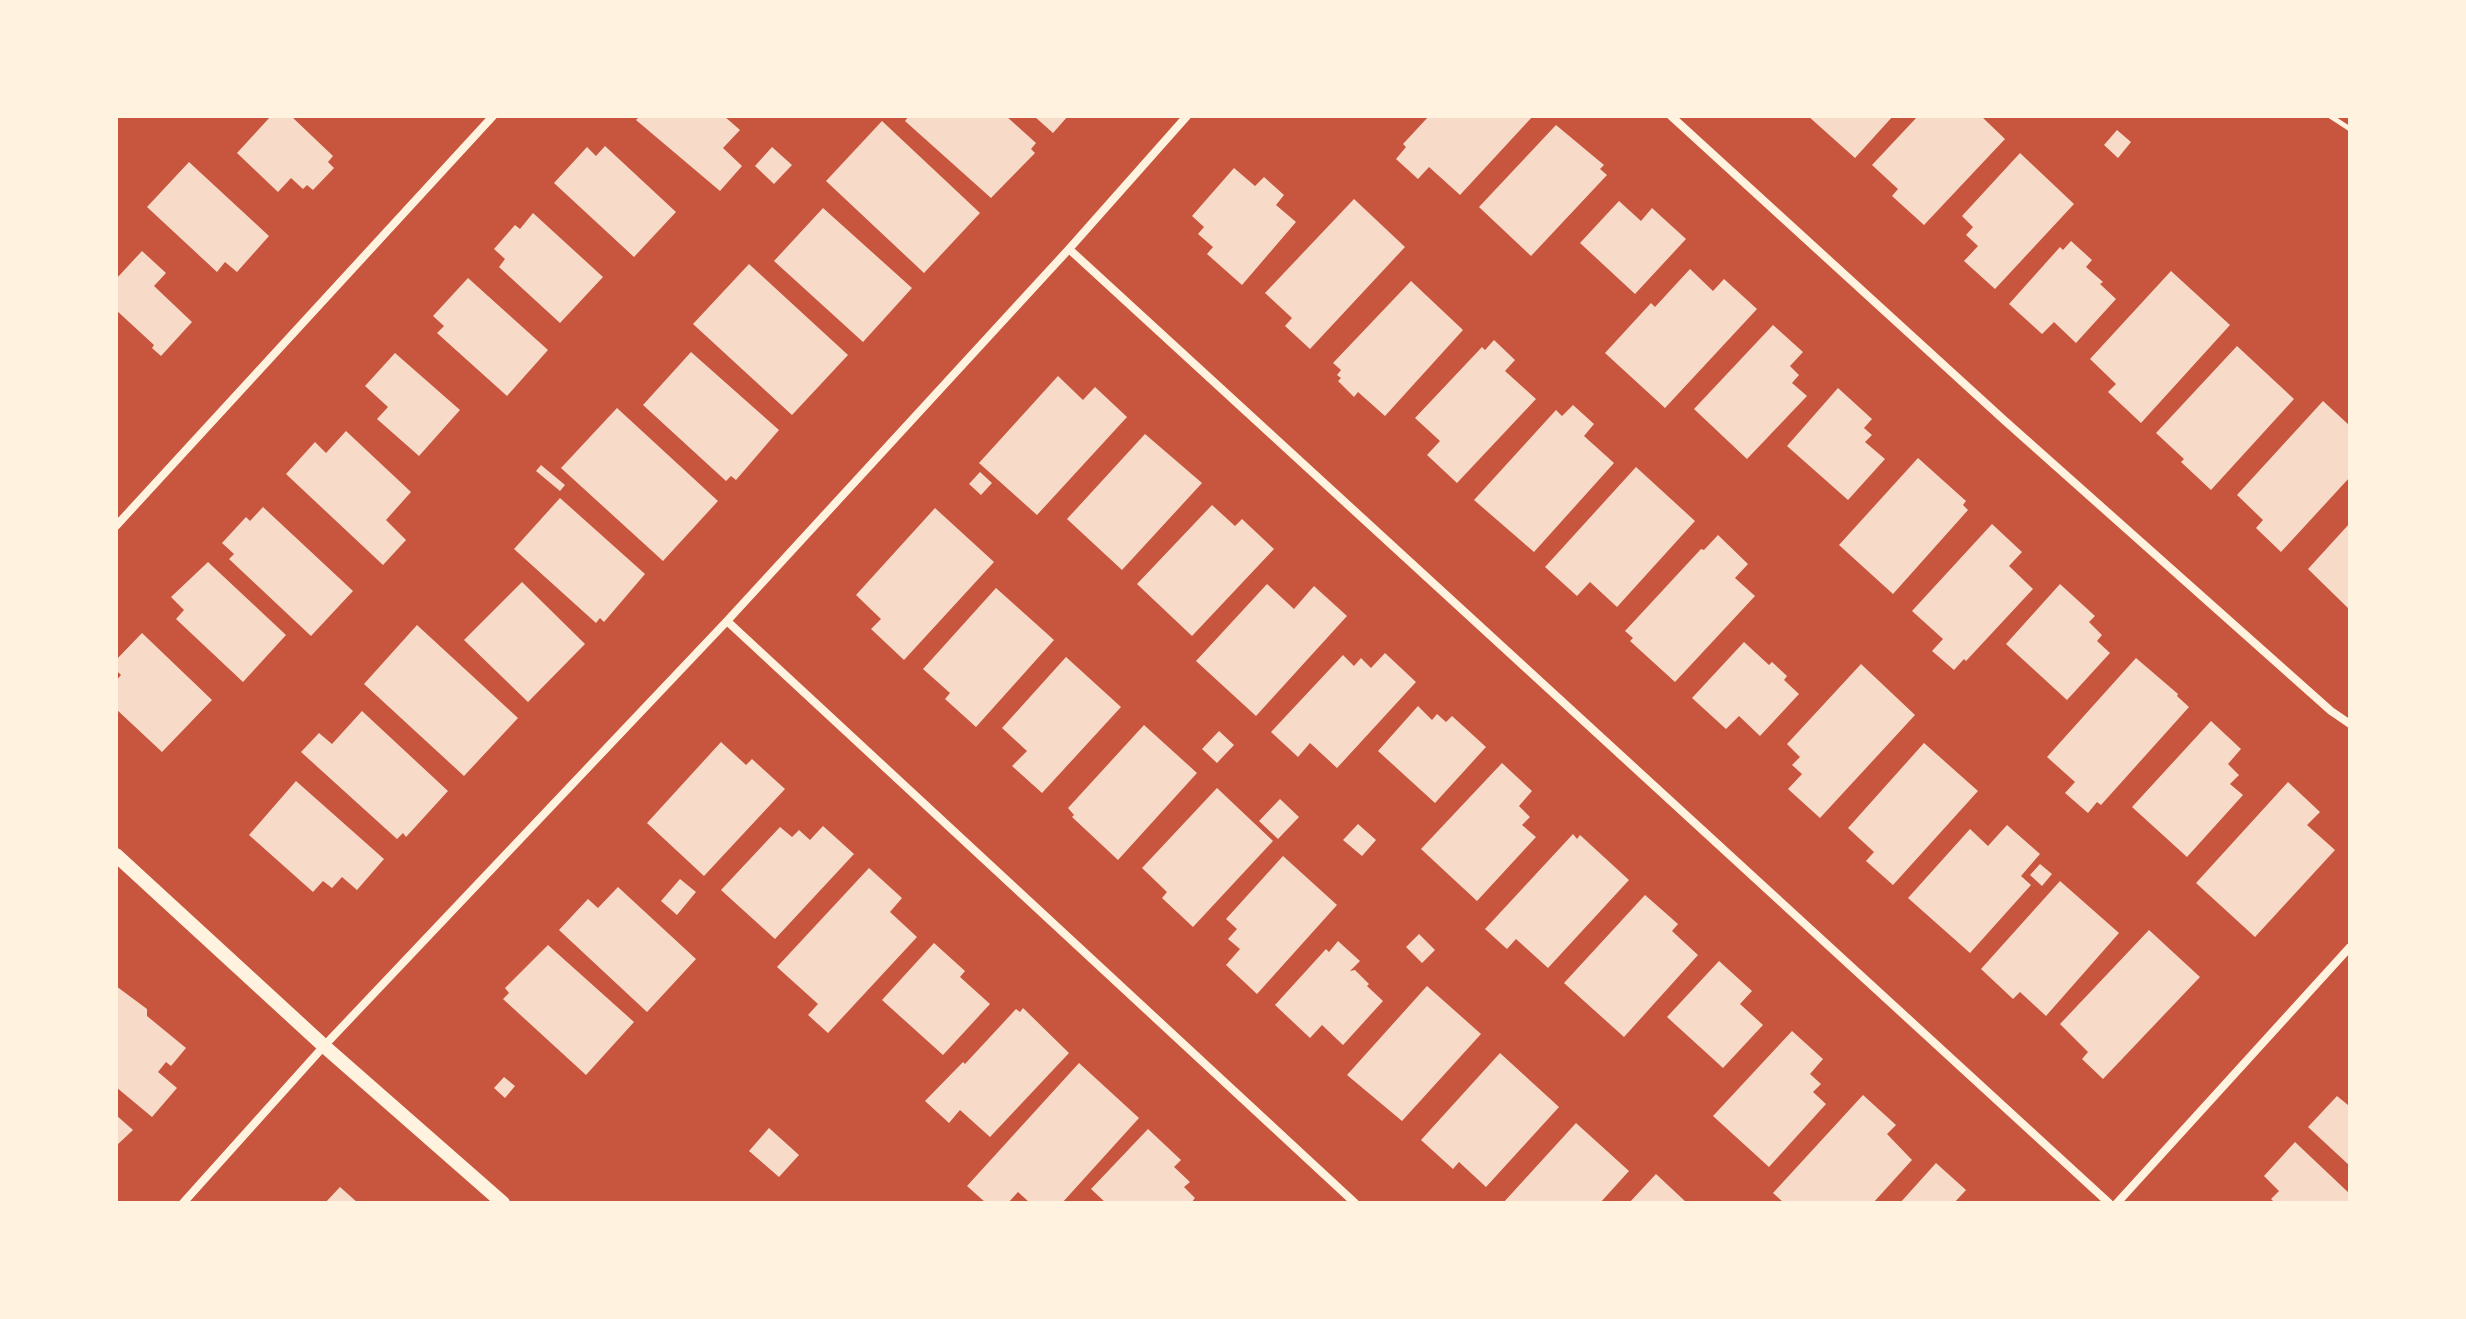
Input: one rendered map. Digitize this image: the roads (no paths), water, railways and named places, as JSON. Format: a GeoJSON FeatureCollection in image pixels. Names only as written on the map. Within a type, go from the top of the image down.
{"type":"FeatureCollection","features":[{"type":"Feature","properties":{"kind":"street"},"geometry":{"type":"LineString","coordinates":[[116,526],[493,116]]}},
{"type":"Feature","properties":{"kind":"street"},"geometry":{"type":"LineString","coordinates":[[183,1203],[324,1046],[727,621],[1187,116]]}},
{"type":"Feature","properties":{"kind":"street"},"geometry":{"type":"LineString","coordinates":[[1671,116],[2004,420],[2331,711],[2350,724]]}},
{"type":"Feature","properties":{"kind":"street"},"geometry":{"type":"LineString","coordinates":[[1069,249],[2109,1203]]}},
{"type":"Feature","properties":{"kind":"street"},"geometry":{"type":"LineString","coordinates":[[727,621],[1355,1203]]}},
{"type":"Feature","properties":{"kind":"street"},"geometry":{"type":"LineString","coordinates":[[116,855],[324,1046],[503,1203]]}},
{"type":"Feature","properties":{"kind":"street"},"geometry":{"type":"LineString","coordinates":[[2117,1203],[2350,947]]}}]}
